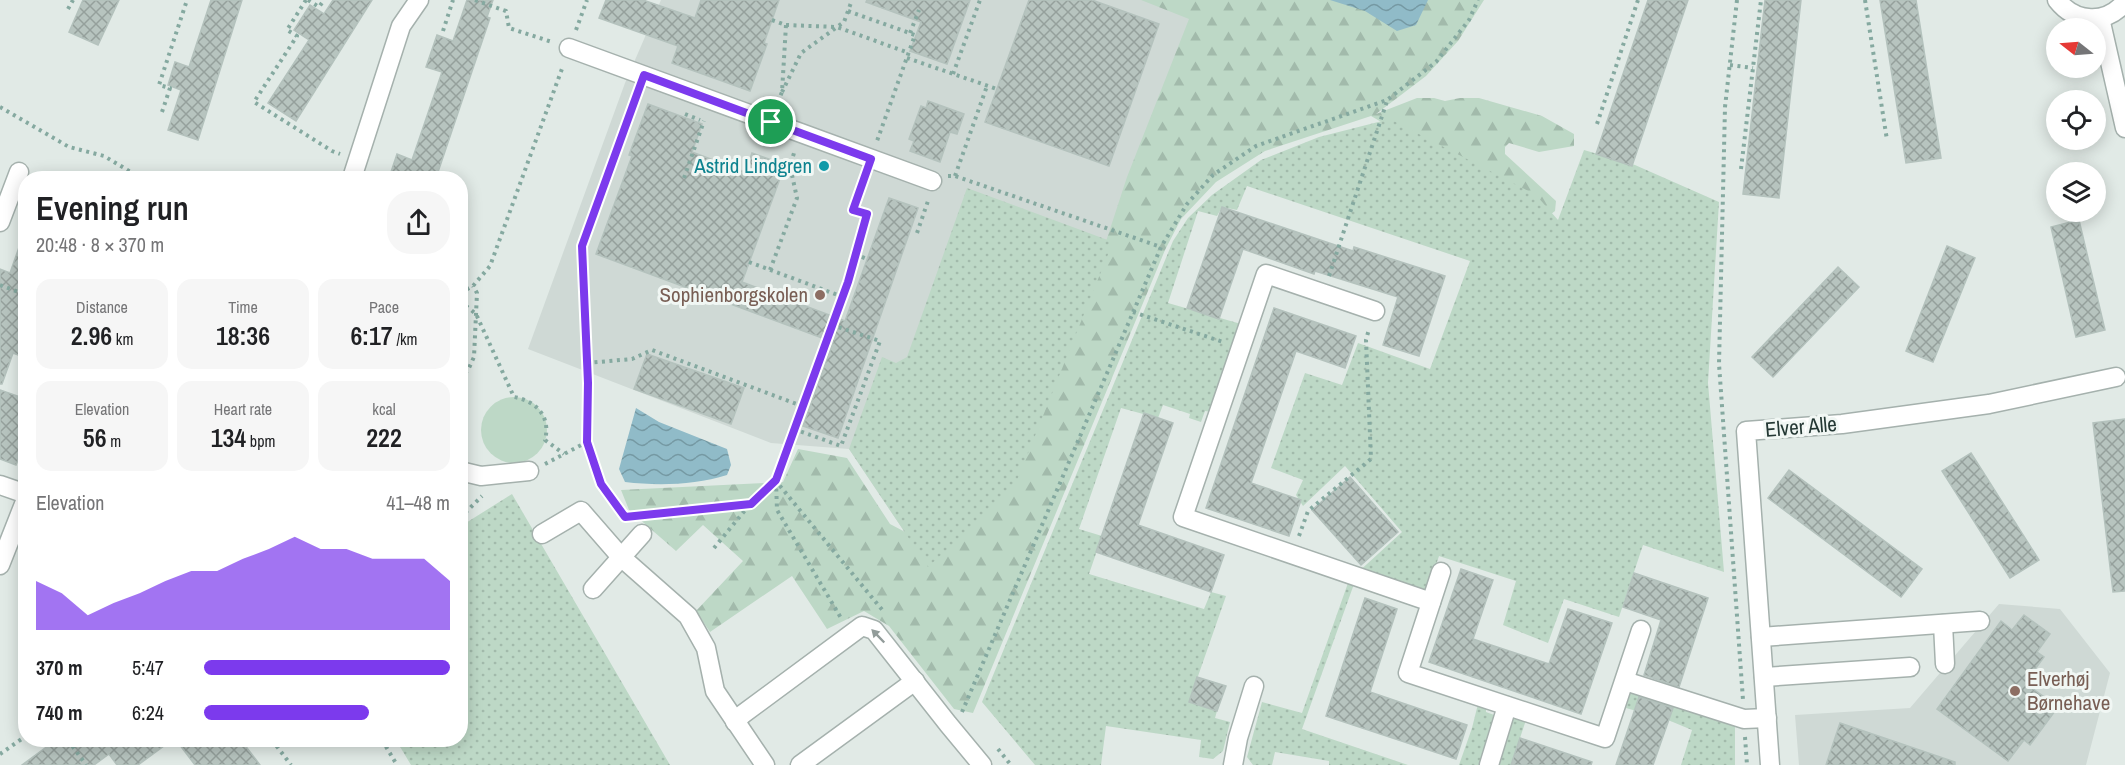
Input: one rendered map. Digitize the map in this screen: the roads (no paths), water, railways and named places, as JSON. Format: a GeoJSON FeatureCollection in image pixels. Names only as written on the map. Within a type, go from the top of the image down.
{"type":"FeatureCollection","features":[{"type":"Feature","properties":{"kind":"street"},"geometry":{"type":"LineString","coordinates":[[354,171],[401,26],[419,0]]}},
{"type":"Feature","properties":{"kind":"street"},"geometry":{"type":"LineString","coordinates":[[2057,0],[2064,8],[2085,18]]}},
{"type":"Feature","properties":{"kind":"street"},"geometry":{"type":"LineString","coordinates":[[2100,18],[2111,14],[2125,2]]}},
{"type":"Feature","properties":{"kind":"street"},"geometry":{"type":"LineString","coordinates":[[2106,44],[2125,128]]}},
{"type":"Feature","properties":{"kind":"street"},"geometry":{"type":"LineString","coordinates":[[569,48],[932,182]]}},
{"type":"Feature","properties":{"kind":"street"},"geometry":{"type":"LineString","coordinates":[[0,222],[18,175]]}},
{"type":"Feature","properties":{"kind":"street"},"geometry":{"type":"LineString","coordinates":[[1375,311],[1266,274],[1183,518],[1431,602]]}},
{"type":"Feature","properties":{"kind":"street","name":"Elver Alle"},"geometry":{"type":"LineString","coordinates":[[1770,765],[1746,431],[1842,424],[1989,405],[2116,377]]}},
{"type":"Feature","properties":{"kind":"street"},"geometry":{"type":"LineString","coordinates":[[468,473],[481,476],[529,471]]}},
{"type":"Feature","properties":{"kind":"street"},"geometry":{"type":"LineString","coordinates":[[0,485],[18,493]]}},
{"type":"Feature","properties":{"kind":"street"},"geometry":{"type":"LineString","coordinates":[[542,534],[581,511],[621,557],[688,616],[706,648],[715,691],[765,765]]}},
{"type":"Feature","properties":{"kind":"street"},"geometry":{"type":"LineString","coordinates":[[0,565],[18,517]]}},
{"type":"Feature","properties":{"kind":"street"},"geometry":{"type":"LineString","coordinates":[[592,589],[621,557],[642,525]]}},
{"type":"Feature","properties":{"kind":"street"},"geometry":{"type":"LineString","coordinates":[[1441,572],[1408,673],[1605,738],[1641,630]]}},
{"type":"Feature","properties":{"kind":"street"},"geometry":{"type":"LineString","coordinates":[[1761,636],[1980,621]]}},
{"type":"Feature","properties":{"kind":"street"},"geometry":{"type":"LineString","coordinates":[[1943,624],[1945,664]]}},
{"type":"Feature","properties":{"kind":"street"},"geometry":{"type":"LineString","coordinates":[[735,722],[862,626],[874,630],[948,724],[973,762]]}},
{"type":"Feature","properties":{"kind":"street"},"geometry":{"type":"LineString","coordinates":[[1764,677],[1910,667]]}},
{"type":"Feature","properties":{"kind":"street"},"geometry":{"type":"LineString","coordinates":[[800,765],[915,681]]}},
{"type":"Feature","properties":{"kind":"street"},"geometry":{"type":"LineString","coordinates":[[1625,681],[1744,720],[1767,718]]}},
{"type":"Feature","properties":{"kind":"street"},"geometry":{"type":"LineString","coordinates":[[1233,765],[1238,738],[1254,686]]}},
{"type":"Feature","properties":{"kind":"street"},"geometry":{"type":"LineString","coordinates":[[1489,765],[1507,706]]}},
{"type":"Feature","properties":{"kind":"water"},"geometry":{"type":"Polygon","coordinates":[[[1330,0],[1428,0],[1416,25],[1397,31],[1365,11],[1330,0]]]}},
{"type":"Feature","properties":{"kind":"water"},"geometry":{"type":"Polygon","coordinates":[[[636,408],[659,422],[727,449],[731,465],[727,475],[676,484],[625,482],[619,469],[636,408]]]}},
{"type":"Feature","properties":{"kind":"place","name":"Astrid Lindgren"},"geometry":{"type":"Point","coordinates":[824,166]}},
{"type":"Feature","properties":{"kind":"place","name":"Sophienborgskolen"},"geometry":{"type":"Point","coordinates":[820,295]}},
{"type":"Feature","properties":{"kind":"place","name":"Elverhøj Børnehave"},"geometry":{"type":"Point","coordinates":[2015,691]}}]}
